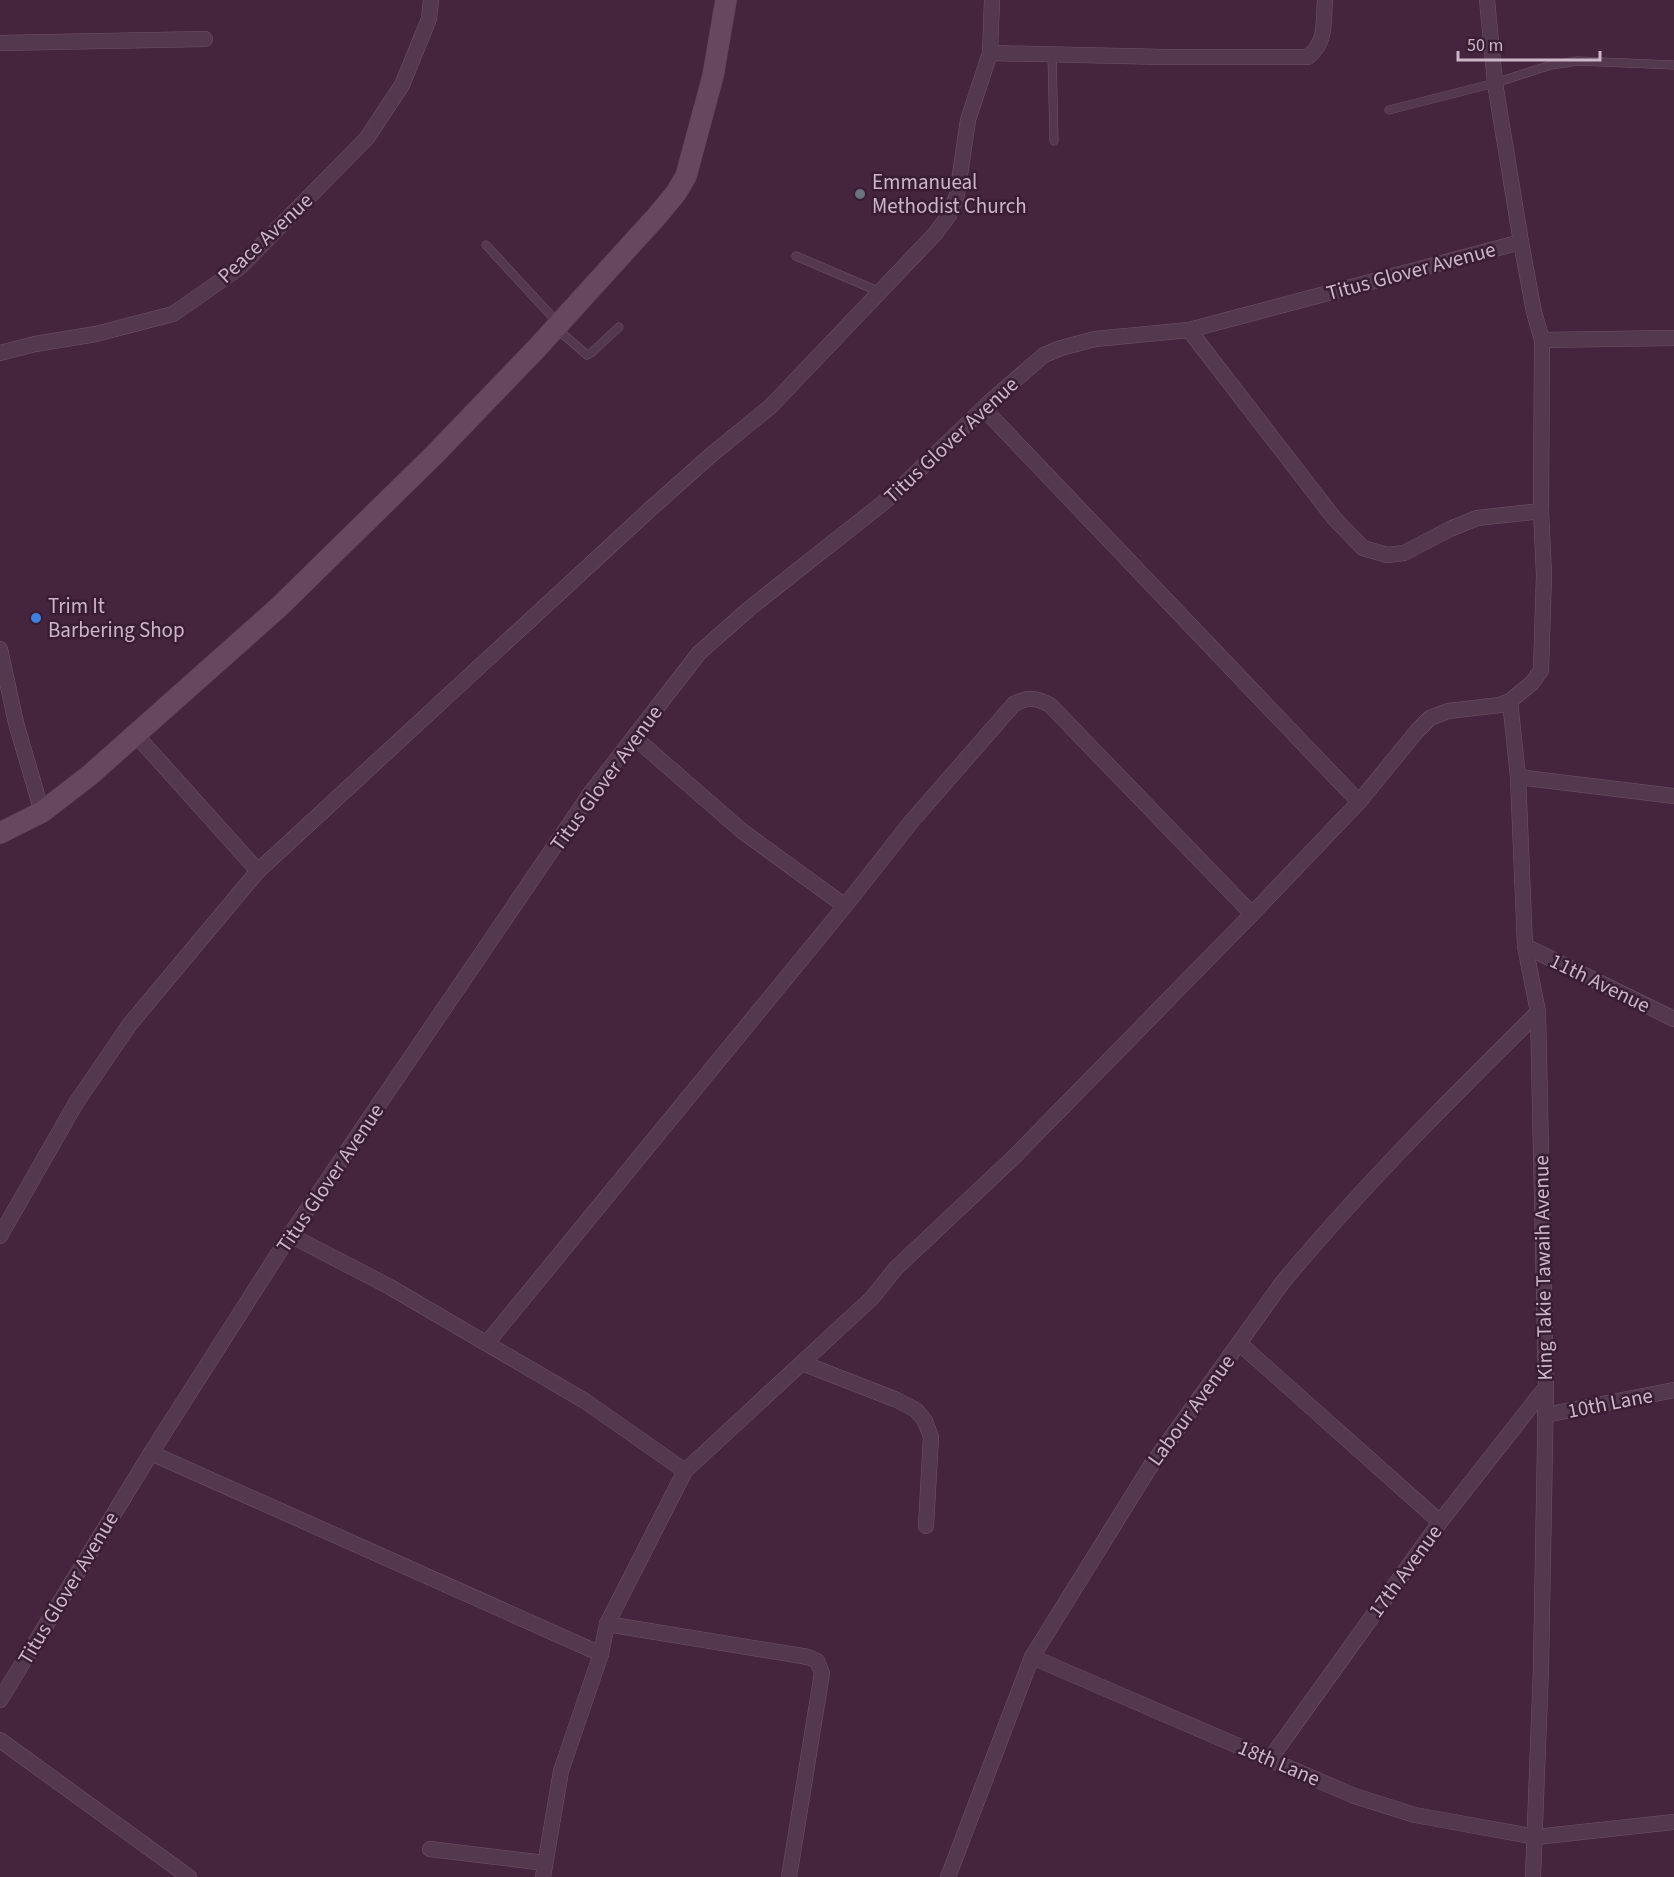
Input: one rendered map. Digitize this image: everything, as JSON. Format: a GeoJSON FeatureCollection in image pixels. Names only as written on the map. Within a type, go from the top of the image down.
{"type":"FeatureCollection","features":[{"type":"Feature","properties":{"kind":"street","name":"Peace Avenue"},"geometry":{"type":"LineString","coordinates":[[0,353],[35,344],[96,334],[173,314],[239,268],[367,138],[402,85],[429,19],[431,0]]}},
{"type":"Feature","properties":{"kind":"street"},"geometry":{"type":"LineString","coordinates":[[0,833],[42,812],[90,775],[288,599],[435,454],[557,326],[657,216],[676,193],[686,176],[713,76],[726,0]]}},
{"type":"Feature","properties":{"kind":"street"},"geometry":{"type":"LineString","coordinates":[[0,1236],[76,1103],[130,1024],[258,871],[646,513],[771,406],[935,234],[949,215],[957,195],[968,120],[990,53],[992,0]]}},
{"type":"Feature","properties":{"kind":"street"},"geometry":{"type":"LineString","coordinates":[[990,53],[1164,57],[1308,57],[1321,42],[1324,0]]}},
{"type":"Feature","properties":{"kind":"street"},"geometry":{"type":"LineString","coordinates":[[430,1849],[544,1870],[561,1771],[601,1654],[607,1624],[685,1471],[872,1298],[896,1268],[1015,1155],[1359,802],[1430,718],[1448,711],[1500,705],[1510,701],[1532,683],[1541,670],[1544,575],[1541,511],[1542,340],[1534,312],[1521,242],[1495,83],[1487,0]]}},
{"type":"Feature","properties":{"kind":"street"},"geometry":{"type":"LineString","coordinates":[[0,43],[205,39]]}},
{"type":"Feature","properties":{"kind":"street","name":"Titus Glover Avenue"},"geometry":{"type":"LineString","coordinates":[[0,1700],[151,1453],[290,1234],[590,794],[699,653],[750,608],[893,495],[921,466],[1044,355],[1095,339],[1189,330],[1521,242]]}},
{"type":"Feature","properties":{"kind":"street"},"geometry":{"type":"LineString","coordinates":[[1189,330],[1334,518],[1363,548],[1387,555],[1404,553],[1477,518],[1541,511]]}},
{"type":"Feature","properties":{"kind":"street"},"geometry":{"type":"LineString","coordinates":[[1542,340],[1674,338]]}},
{"type":"Feature","properties":{"kind":"street"},"geometry":{"type":"LineString","coordinates":[[984,409],[1359,802]]}},
{"type":"Feature","properties":{"kind":"street"},"geometry":{"type":"LineString","coordinates":[[0,649],[16,723],[42,812]]}},
{"type":"Feature","properties":{"kind":"street"},"geometry":{"type":"LineString","coordinates":[[487,1343],[845,906],[911,822],[1014,704],[1026,698],[1036,698],[1050,705],[1252,914]]}},
{"type":"Feature","properties":{"kind":"street","name":"King Takie Tawaih Avenue"},"geometry":{"type":"LineString","coordinates":[[1510,701],[1518,777],[1526,946],[1538,1012],[1546,1388],[1541,1667],[1533,1877]]}},
{"type":"Feature","properties":{"kind":"street"},"geometry":{"type":"LineString","coordinates":[[136,735],[258,871]]}},
{"type":"Feature","properties":{"kind":"street"},"geometry":{"type":"LineString","coordinates":[[634,737],[742,831],[845,906]]}},
{"type":"Feature","properties":{"kind":"street"},"geometry":{"type":"LineString","coordinates":[[1518,777],[1674,796]]}},
{"type":"Feature","properties":{"kind":"street","name":"11th Avenue"},"geometry":{"type":"LineString","coordinates":[[1526,946],[1674,1019]]}},
{"type":"Feature","properties":{"kind":"street","name":"Labour Avenue"},"geometry":{"type":"LineString","coordinates":[[948,1877],[1032,1657],[1150,1467],[1282,1282],[1410,1139],[1538,1012]]}},
{"type":"Feature","properties":{"kind":"street"},"geometry":{"type":"LineString","coordinates":[[290,1234],[390,1287],[585,1401],[685,1471]]}},
{"type":"Feature","properties":{"kind":"street"},"geometry":{"type":"LineString","coordinates":[[1239,1343],[1440,1522]]}},
{"type":"Feature","properties":{"kind":"street"},"geometry":{"type":"LineString","coordinates":[[802,1363],[897,1400],[916,1410],[925,1421],[931,1437],[926,1526]]}},
{"type":"Feature","properties":{"kind":"street","name":"17th Avenue"},"geometry":{"type":"LineString","coordinates":[[1270,1759],[1440,1522],[1546,1388]]}},
{"type":"Feature","properties":{"kind":"street","name":"10th Lane"},"geometry":{"type":"LineString","coordinates":[[1545,1416],[1674,1390]]}},
{"type":"Feature","properties":{"kind":"street"},"geometry":{"type":"LineString","coordinates":[[151,1453],[601,1654]]}},
{"type":"Feature","properties":{"kind":"street"},"geometry":{"type":"LineString","coordinates":[[607,1624],[808,1657],[817,1661],[822,1673],[789,1877]]}},
{"type":"Feature","properties":{"kind":"street","name":"18th Lane"},"geometry":{"type":"LineString","coordinates":[[1032,1657],[1352,1795],[1415,1815],[1536,1837],[1674,1822]]}},
{"type":"Feature","properties":{"kind":"street"},"geometry":{"type":"LineString","coordinates":[[0,1740],[189,1877]]}},
{"type":"Feature","properties":{"kind":"lane"},"geometry":{"type":"LineString","coordinates":[[1052,54],[1054,141]]}},
{"type":"Feature","properties":{"kind":"lane"},"geometry":{"type":"LineString","coordinates":[[1389,110],[1495,83],[1551,65],[1578,61],[1674,65]]}},
{"type":"Feature","properties":{"kind":"lane"},"geometry":{"type":"LineString","coordinates":[[486,245],[557,326],[587,355],[619,327]]}},
{"type":"Feature","properties":{"kind":"lane"},"geometry":{"type":"LineString","coordinates":[[796,256],[880,292]]}},
{"type":"Feature","properties":{"kind":"place","name":"Emmanueal Methodist Church"},"geometry":{"type":"Point","coordinates":[860,194]}},
{"type":"Feature","properties":{"kind":"place","name":"Trim It Barbering Shop"},"geometry":{"type":"Point","coordinates":[36,618]}}]}
